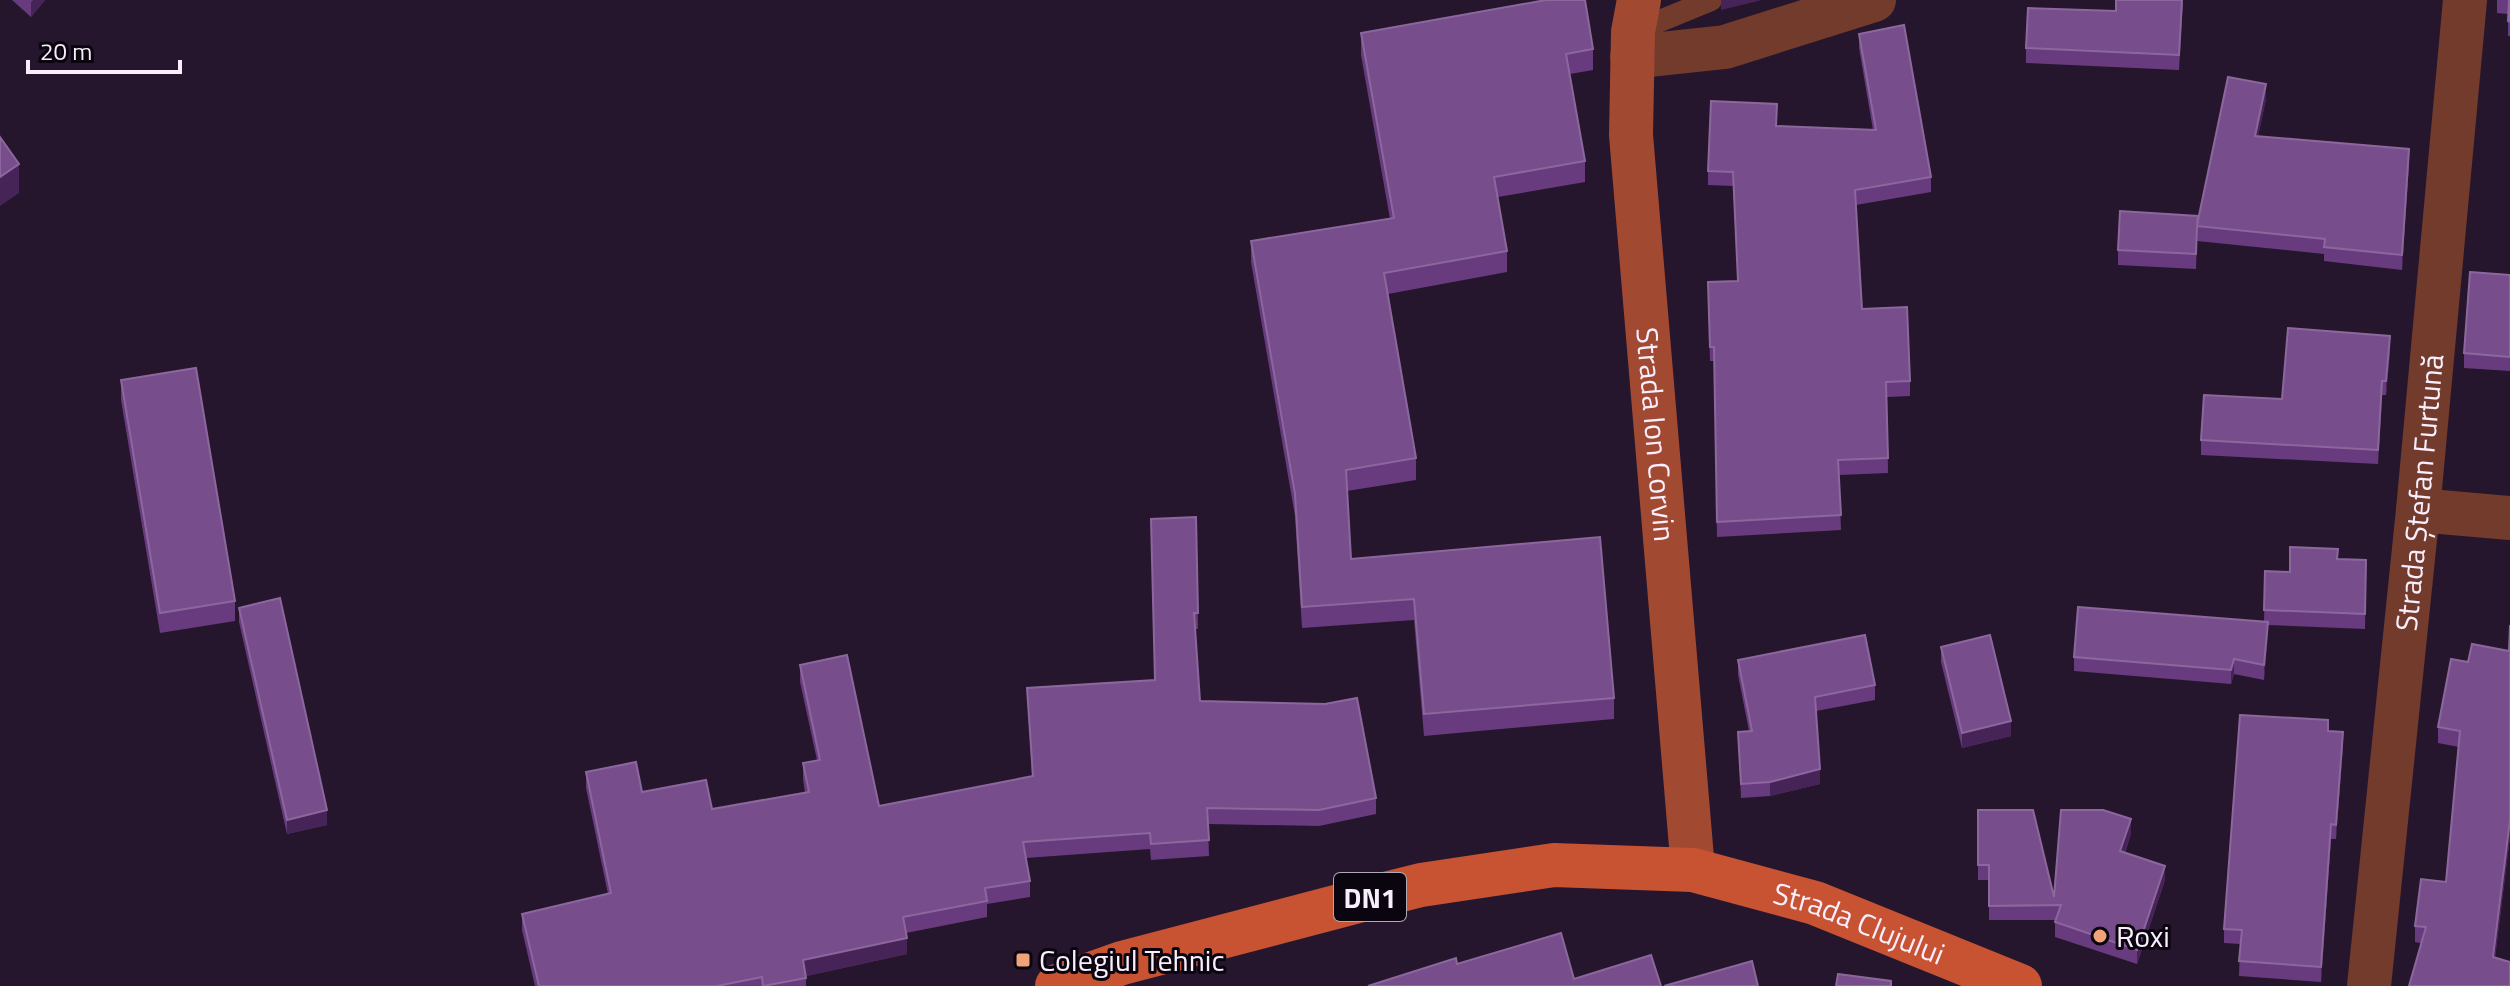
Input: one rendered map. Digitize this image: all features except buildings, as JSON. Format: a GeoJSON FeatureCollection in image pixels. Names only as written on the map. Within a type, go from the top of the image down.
{"type":"FeatureCollection","features":[{"type":"Feature","properties":{"kind":"main road","name":"DN1"},"geometry":{"type":"LineString","coordinates":[[1057,986],[1122,963],[1421,885],[1554,865],[1693,870]]}},
{"type":"Feature","properties":{"kind":"main road","name":"Strada Clujului"},"geometry":{"type":"LineString","coordinates":[[1693,870],[1815,903],[2020,986]]}},
{"type":"Feature","properties":{"kind":"street"},"geometry":{"type":"LineString","coordinates":[[1635,30],[1725,47],[1874,0]]}},
{"type":"Feature","properties":{"kind":"street","name":"Strada Ștefan Furtună"},"geometry":{"type":"LineString","coordinates":[[2369,986],[2418,510],[2465,0]]}},
{"type":"Feature","properties":{"kind":"street","name":"Strada Ion Corvin"},"geometry":{"type":"LineString","coordinates":[[1635,30],[1631,135],[1693,870]]}},
{"type":"Feature","properties":{"kind":"street"},"geometry":{"type":"LineString","coordinates":[[2418,510],[2510,518]]}},
{"type":"Feature","properties":{"kind":"lane"},"geometry":{"type":"LineString","coordinates":[[1635,30],[1711,0]]}},
{"type":"Feature","properties":{"kind":"place","name":"Roxi"},"geometry":{"type":"Point","coordinates":[2100,936]}},
{"type":"Feature","properties":{"kind":"place","name":"Colegiul Tehnic"},"geometry":{"type":"Point","coordinates":[1023,960]}}]}
